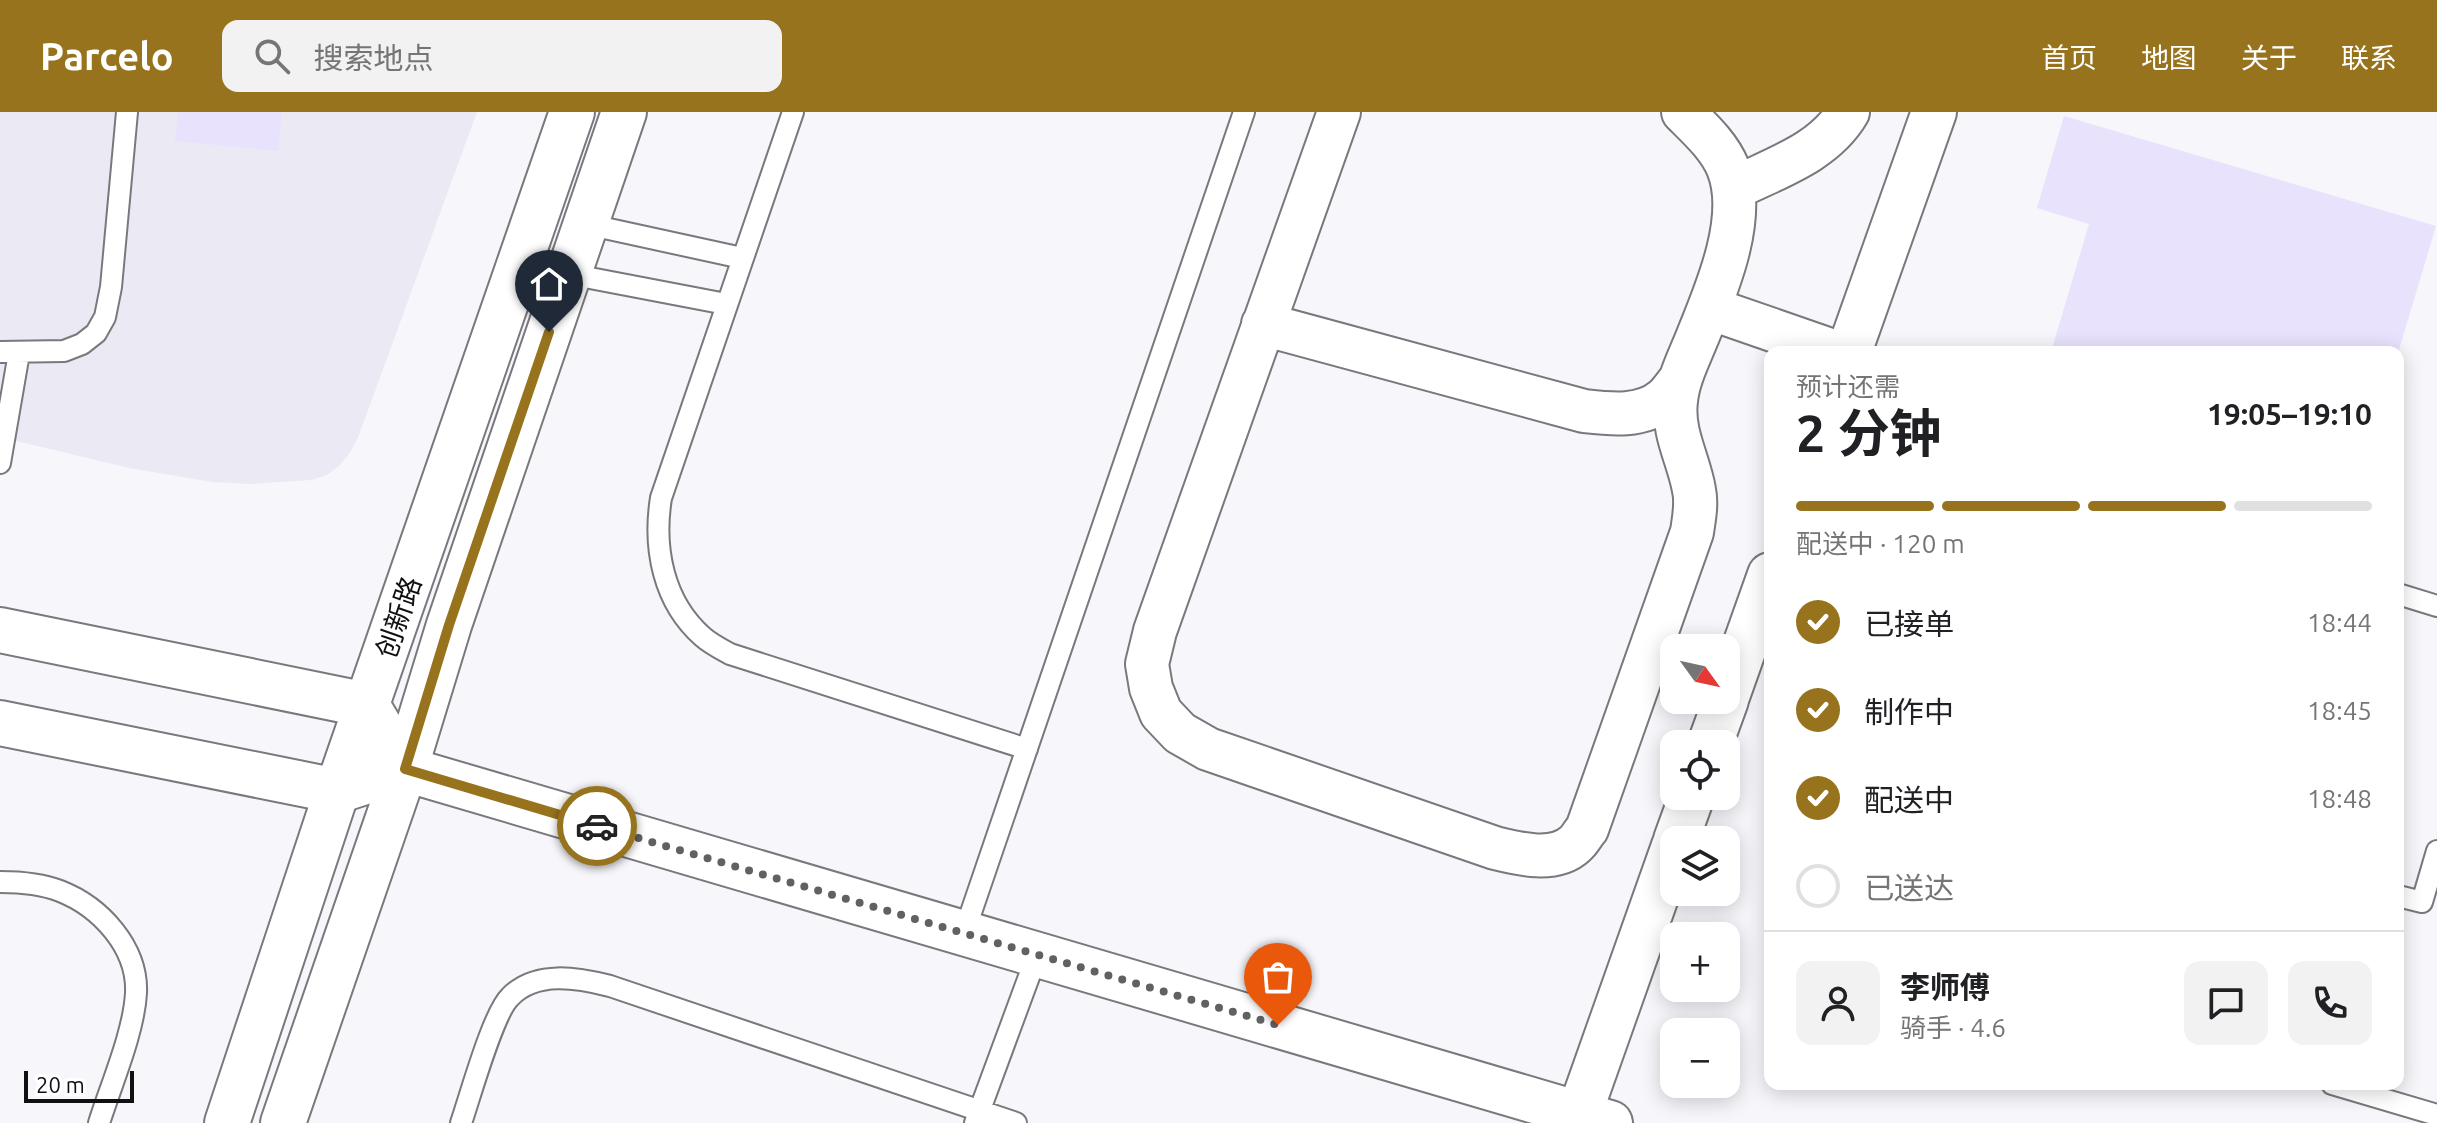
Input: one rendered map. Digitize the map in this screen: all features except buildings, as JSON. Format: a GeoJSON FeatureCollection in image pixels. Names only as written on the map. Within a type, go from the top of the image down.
{"type":"FeatureCollection","features":[{"type":"Feature","properties":{"kind":"street","name":"创新路"},"geometry":{"type":"LineString","coordinates":[[227,1123],[337,791],[572,112]]}},
{"type":"Feature","properties":{"kind":"street","name":"创新路"},"geometry":{"type":"LineString","coordinates":[[283,1123],[405,769],[449,625],[624,112]]}},
{"type":"Feature","properties":{"kind":"street"},"geometry":{"type":"LineString","coordinates":[[1339,112],[1155,631],[1147,664],[1151,688],[1161,713],[1180,733],[1208,749],[1495,848],[1524,855],[1551,855],[1574,846],[1587,829],[1692,532],[1696,509],[1694,491],[1676,427],[1675,402],[1680,380],[1709,308],[1732,231],[1735,188],[1728,165],[1712,142],[1683,112]]}},
{"type":"Feature","properties":{"kind":"street"},"geometry":{"type":"LineString","coordinates":[[1735,188],[1813,149],[1828,138],[1848,112]]}},
{"type":"Feature","properties":{"kind":"street"},"geometry":{"type":"LineString","coordinates":[[1851,346],[1934,112]]}},
{"type":"Feature","properties":{"kind":"street"},"geometry":{"type":"LineString","coordinates":[[1709,308],[1819,346]]}},
{"type":"Feature","properties":{"kind":"street"},"geometry":{"type":"LineString","coordinates":[[1263,324],[1584,411],[1623,414],[1646,410],[1663,400],[1680,380]]}},
{"type":"Feature","properties":{"kind":"street"},"geometry":{"type":"LineString","coordinates":[[1740,660],[1764,592]]}},
{"type":"Feature","properties":{"kind":"street"},"geometry":{"type":"LineString","coordinates":[[0,630],[367,705],[405,769]]}},
{"type":"Feature","properties":{"kind":"street"},"geometry":{"type":"LineString","coordinates":[[0,723],[337,791],[405,769],[1588,1120],[1660,891]]}},
{"type":"Feature","properties":{"kind":"lane"},"geometry":{"type":"LineString","coordinates":[[0,463],[10,352],[64,351],[82,344],[96,333],[105,317],[111,287],[127,112]]}},
{"type":"Feature","properties":{"kind":"lane"},"geometry":{"type":"LineString","coordinates":[[793,112],[661,498],[657,525],[664,578],[689,622],[705,639],[730,654],[1027,749]]}},
{"type":"Feature","properties":{"kind":"lane"},"geometry":{"type":"LineString","coordinates":[[964,933],[1244,112]]}},
{"type":"Feature","properties":{"kind":"lane"},"geometry":{"type":"LineString","coordinates":[[586,224],[742,258]]}},
{"type":"Feature","properties":{"kind":"lane"},"geometry":{"type":"LineString","coordinates":[[569,274],[726,304]]}},
{"type":"Feature","properties":{"kind":"lane"},"geometry":{"type":"LineString","coordinates":[[2404,596],[2437,606]]}},
{"type":"Feature","properties":{"kind":"lane"},"geometry":{"type":"LineString","coordinates":[[2404,898],[2422,902],[2437,851]]}},
{"type":"Feature","properties":{"kind":"lane"},"geometry":{"type":"LineString","coordinates":[[0,882],[41,885],[72,897],[104,919],[117,933],[127,953],[135,975],[133,1018],[99,1123]]}},
{"type":"Feature","properties":{"kind":"lane"},"geometry":{"type":"LineString","coordinates":[[978,1117],[1037,955]]}},
{"type":"Feature","properties":{"kind":"lane"},"geometry":{"type":"LineString","coordinates":[[461,1123],[499,1014],[509,997],[536,982],[552,978],[587,980],[610,986],[978,1117],[1016,1123]]}},
{"type":"Feature","properties":{"kind":"lane"},"geometry":{"type":"LineString","coordinates":[[2352,1090],[2437,1115]]}},
{"type":"Feature","properties":{"kind":"shaded area"},"geometry":{"type":"Polygon","coordinates":[[[0,112],[477,112],[359,435],[339,466],[327,475],[311,480],[250,484],[212,482],[129,468],[0,437],[0,112]]]}},
{"type":"Feature","properties":{"kind":"shaded area"},"geometry":{"type":"Polygon","coordinates":[[[178,112],[282,112],[278,151],[175,141],[178,112]]]}},
{"type":"Feature","properties":{"kind":"shaded area"},"geometry":{"type":"Polygon","coordinates":[[[2064,116],[2436,226],[2400,346],[2053,346],[2089,224],[2037,208],[2064,116]]]}},
{"type":"Feature","properties":{"kind":"way so far"},"geometry":{"type":"LineString","coordinates":[[597,826],[1278,1025]]}},
{"type":"Feature","properties":{"kind":"route"},"geometry":{"type":"LineString","coordinates":[[549,332],[449,625],[405,769],[597,826]]}}]}
